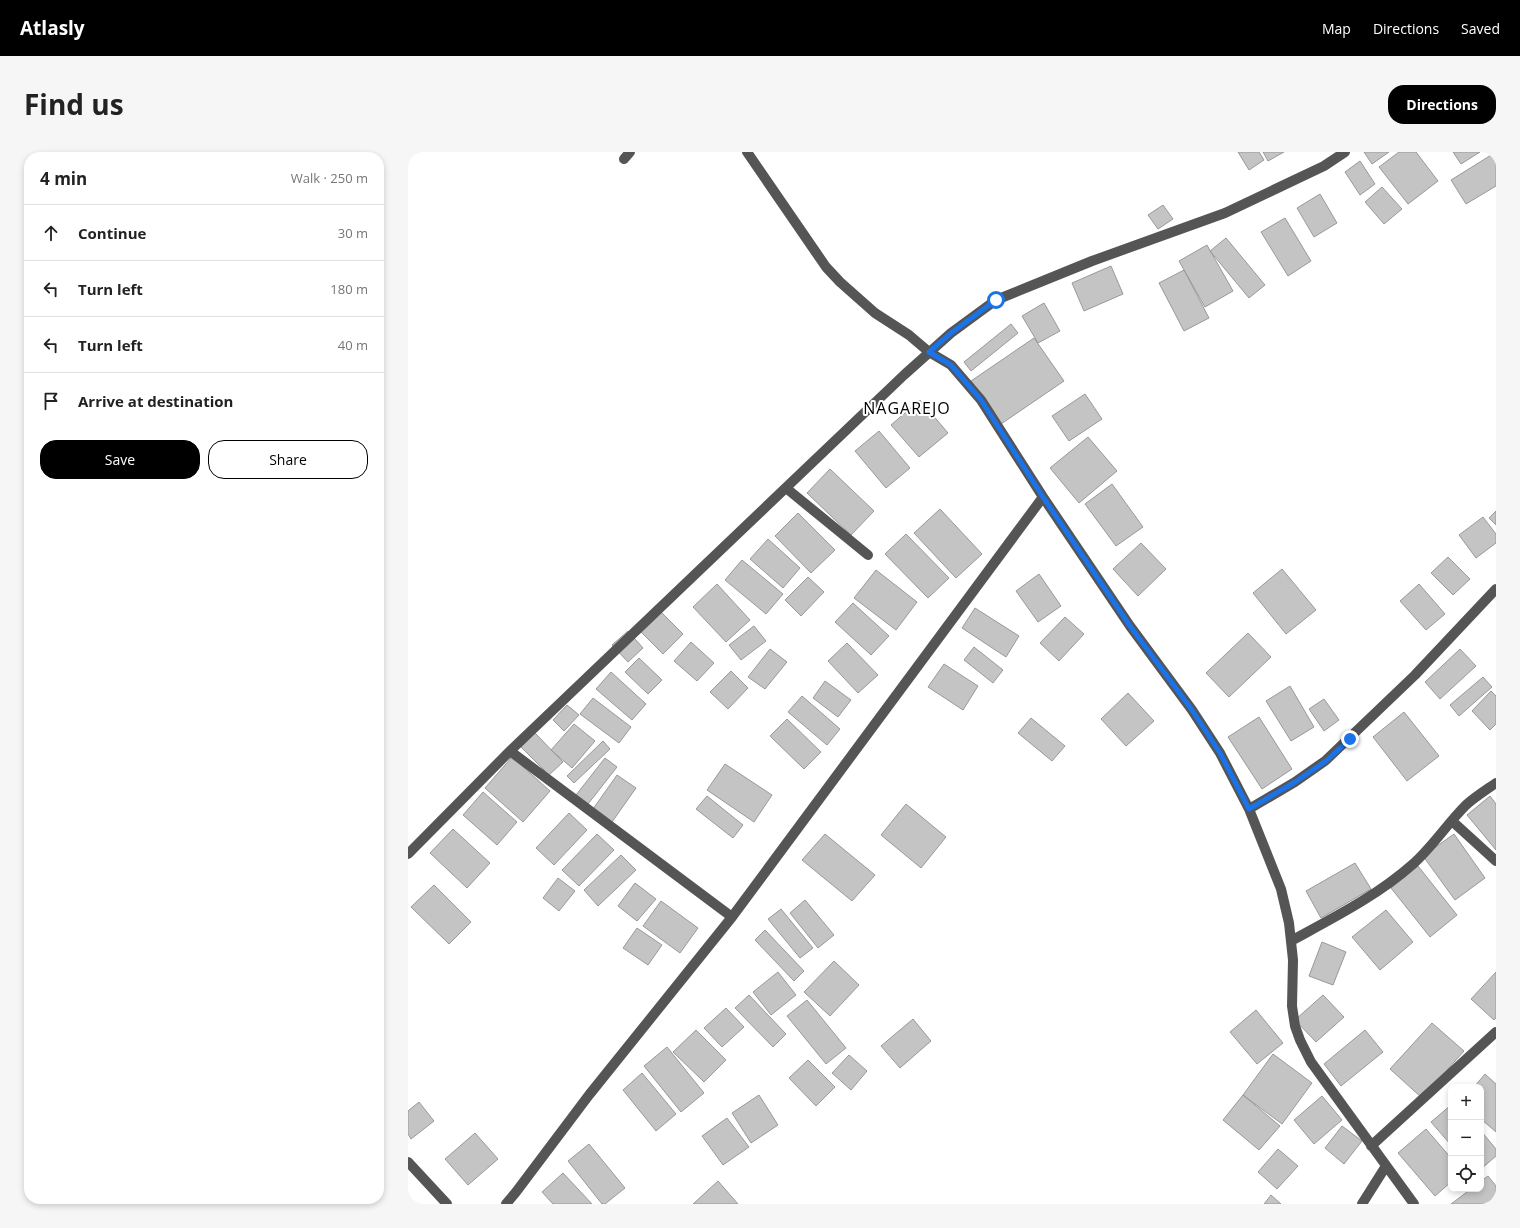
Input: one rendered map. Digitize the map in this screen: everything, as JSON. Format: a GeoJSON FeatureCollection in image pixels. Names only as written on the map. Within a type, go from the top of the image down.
{"type":"FeatureCollection","features":[{"type":"Feature","properties":{"kind":"street"},"geometry":{"type":"LineString","coordinates":[[747,152],[826,267],[840,282],[875,313],[909,335],[929,352],[951,365],[981,400],[1043,497],[1130,626],[1192,710],[1220,753],[1249,809],[1281,889],[1289,923],[1293,960],[1292,1006],[1295,1026],[1300,1040],[1311,1062],[1414,1204]]}},
{"type":"Feature","properties":{"kind":"street"},"geometry":{"type":"LineString","coordinates":[[408,854],[510,751],[929,352],[951,333],[996,300],[1092,261],[1225,213],[1324,166],[1345,152]]}},
{"type":"Feature","properties":{"kind":"street"},"geometry":{"type":"LineString","coordinates":[[786,488],[868,555]]}},
{"type":"Feature","properties":{"kind":"street"},"geometry":{"type":"LineString","coordinates":[[506,1204],[589,1095],[732,917],[1043,497]]}},
{"type":"Feature","properties":{"kind":"street"},"geometry":{"type":"LineString","coordinates":[[1249,809],[1295,782],[1326,761],[1414,675],[1496,589]]}},
{"type":"Feature","properties":{"kind":"street"},"geometry":{"type":"LineString","coordinates":[[510,751],[732,917]]}},
{"type":"Feature","properties":{"kind":"street"},"geometry":{"type":"LineString","coordinates":[[1291,941],[1345,911],[1387,884],[1430,847],[1467,805],[1496,783]]}},
{"type":"Feature","properties":{"kind":"street"},"geometry":{"type":"LineString","coordinates":[[1452,821],[1496,861]]}},
{"type":"Feature","properties":{"kind":"street"},"geometry":{"type":"LineString","coordinates":[[1371,1146],[1496,1032]]}},
{"type":"Feature","properties":{"kind":"street"},"geometry":{"type":"LineString","coordinates":[[408,1162],[447,1204]]}},
{"type":"Feature","properties":{"kind":"street"},"geometry":{"type":"LineString","coordinates":[[1362,1204],[1386,1166]]}},
{"type":"Feature","properties":{"kind":"building"},"geometry":{"type":"Polygon","coordinates":[[[1238,152],[1259,152],[1264,160],[1249,170],[1238,152]]]}},
{"type":"Feature","properties":{"kind":"building"},"geometry":{"type":"Polygon","coordinates":[[[1263,152],[1284,152],[1268,161],[1263,152]]]}},
{"type":"Feature","properties":{"kind":"building"},"geometry":{"type":"Polygon","coordinates":[[[1364,152],[1389,152],[1372,164],[1364,152]]]}},
{"type":"Feature","properties":{"kind":"building"},"geometry":{"type":"Polygon","coordinates":[[[1399,152],[1416,152],[1438,181],[1408,204],[1379,167],[1399,152]]]}},
{"type":"Feature","properties":{"kind":"building"},"geometry":{"type":"Polygon","coordinates":[[[1453,152],[1480,152],[1461,164],[1453,152]]]}},
{"type":"Feature","properties":{"kind":"building"},"geometry":{"type":"Polygon","coordinates":[[[1496,152],[1496,186],[1466,204],[1451,180],[1496,152]]]}},
{"type":"Feature","properties":{"kind":"building"},"geometry":{"type":"Polygon","coordinates":[[[1360,161],[1375,184],[1360,195],[1345,172],[1360,161]]]}},
{"type":"Feature","properties":{"kind":"building"},"geometry":{"type":"Polygon","coordinates":[[[1382,187],[1402,209],[1384,224],[1365,202],[1382,187]]]}},
{"type":"Feature","properties":{"kind":"building"},"geometry":{"type":"Polygon","coordinates":[[[1320,194],[1337,223],[1314,237],[1297,208],[1320,194]]]}},
{"type":"Feature","properties":{"kind":"building"},"geometry":{"type":"Polygon","coordinates":[[[1163,205],[1173,219],[1158,229],[1148,215],[1163,205]]]}},
{"type":"Feature","properties":{"kind":"building"},"geometry":{"type":"Polygon","coordinates":[[[1285,218],[1311,261],[1288,276],[1261,232],[1285,218]]]}},
{"type":"Feature","properties":{"kind":"building"},"geometry":{"type":"Polygon","coordinates":[[[1226,238],[1265,285],[1249,298],[1210,251],[1226,238]]]}},
{"type":"Feature","properties":{"kind":"building"},"geometry":{"type":"Polygon","coordinates":[[[1207,245],[1233,291],[1205,307],[1179,261],[1207,245]]]}},
{"type":"Feature","properties":{"kind":"building"},"geometry":{"type":"Polygon","coordinates":[[[1111,266],[1123,294],[1084,311],[1072,283],[1111,266]]]}},
{"type":"Feature","properties":{"kind":"building"},"geometry":{"type":"Polygon","coordinates":[[[1184,270],[1209,318],[1184,331],[1159,283],[1184,270]]]}},
{"type":"Feature","properties":{"kind":"building"},"geometry":{"type":"Polygon","coordinates":[[[1044,303],[1060,331],[1038,343],[1022,316],[1044,303]]]}},
{"type":"Feature","properties":{"kind":"building"},"geometry":{"type":"Polygon","coordinates":[[[1011,324],[1018,333],[971,371],[964,362],[1011,324]]]}},
{"type":"Feature","properties":{"kind":"building"},"geometry":{"type":"Polygon","coordinates":[[[1034,338],[1064,381],[1001,424],[971,381],[1034,338]]]}},
{"type":"Feature","properties":{"kind":"building"},"geometry":{"type":"Polygon","coordinates":[[[1085,394],[1102,419],[1069,441],[1052,416],[1085,394]]]}},
{"type":"Feature","properties":{"kind":"building"},"geometry":{"type":"Polygon","coordinates":[[[920,400],[948,433],[919,457],[891,425],[920,400]]]}},
{"type":"Feature","properties":{"kind":"building"},"geometry":{"type":"Polygon","coordinates":[[[879,431],[910,468],[886,488],[855,451],[879,431]]]}},
{"type":"Feature","properties":{"kind":"building"},"geometry":{"type":"Polygon","coordinates":[[[1088,437],[1117,471],[1079,503],[1050,468],[1088,437]]]}},
{"type":"Feature","properties":{"kind":"building"},"geometry":{"type":"Polygon","coordinates":[[[830,469],[874,511],[851,535],[807,493],[830,469]]]}},
{"type":"Feature","properties":{"kind":"building"},"geometry":{"type":"Polygon","coordinates":[[[1112,484],[1143,527],[1116,546],[1085,504],[1112,484]]]}},
{"type":"Feature","properties":{"kind":"building"},"geometry":{"type":"Polygon","coordinates":[[[940,509],[982,554],[956,578],[914,533],[940,509]]]}},
{"type":"Feature","properties":{"kind":"building"},"geometry":{"type":"Polygon","coordinates":[[[1496,511],[1496,525],[1489,518],[1496,511]]]}},
{"type":"Feature","properties":{"kind":"building"},"geometry":{"type":"Polygon","coordinates":[[[798,513],[835,550],[811,573],[775,536],[798,513]]]}},
{"type":"Feature","properties":{"kind":"building"},"geometry":{"type":"Polygon","coordinates":[[[1483,517],[1496,534],[1496,543],[1476,558],[1459,535],[1483,517]]]}},
{"type":"Feature","properties":{"kind":"building"},"geometry":{"type":"Polygon","coordinates":[[[906,534],[949,578],[928,598],[885,554],[906,534]]]}},
{"type":"Feature","properties":{"kind":"building"},"geometry":{"type":"Polygon","coordinates":[[[768,539],[800,568],[783,588],[750,559],[768,539]]]}},
{"type":"Feature","properties":{"kind":"building"},"geometry":{"type":"Polygon","coordinates":[[[1141,543],[1166,569],[1138,596],[1113,569],[1141,543]]]}},
{"type":"Feature","properties":{"kind":"building"},"geometry":{"type":"Polygon","coordinates":[[[1448,557],[1470,579],[1453,595],[1431,573],[1448,557]]]}},
{"type":"Feature","properties":{"kind":"building"},"geometry":{"type":"Polygon","coordinates":[[[742,560],[783,594],[766,614],[725,580],[742,560]]]}},
{"type":"Feature","properties":{"kind":"building"},"geometry":{"type":"Polygon","coordinates":[[[1282,569],[1316,610],[1286,634],[1253,593],[1282,569]]]}},
{"type":"Feature","properties":{"kind":"building"},"geometry":{"type":"Polygon","coordinates":[[[876,570],[917,602],[896,630],[854,598],[876,570]]]}},
{"type":"Feature","properties":{"kind":"building"},"geometry":{"type":"Polygon","coordinates":[[[1039,574],[1061,606],[1038,622],[1016,591],[1039,574]]]}},
{"type":"Feature","properties":{"kind":"building"},"geometry":{"type":"Polygon","coordinates":[[[808,577],[824,592],[801,616],[785,600],[808,577]]]}},
{"type":"Feature","properties":{"kind":"building"},"geometry":{"type":"Polygon","coordinates":[[[717,584],[750,620],[726,642],[693,607],[717,584]]]}},
{"type":"Feature","properties":{"kind":"building"},"geometry":{"type":"Polygon","coordinates":[[[1419,584],[1445,614],[1426,630],[1400,601],[1419,584]]]}},
{"type":"Feature","properties":{"kind":"building"},"geometry":{"type":"Polygon","coordinates":[[[853,603],[889,636],[871,655],[835,622],[853,603]]]}},
{"type":"Feature","properties":{"kind":"building"},"geometry":{"type":"Polygon","coordinates":[[[975,608],[1019,636],[1006,657],[962,628],[975,608]]]}},
{"type":"Feature","properties":{"kind":"building"},"geometry":{"type":"Polygon","coordinates":[[[659,610],[683,634],[663,654],[639,630],[659,610]]]}},
{"type":"Feature","properties":{"kind":"building"},"geometry":{"type":"Polygon","coordinates":[[[1065,617],[1084,634],[1059,661],[1040,643],[1065,617]]]}},
{"type":"Feature","properties":{"kind":"building"},"geometry":{"type":"Polygon","coordinates":[[[754,626],[766,641],[741,660],[729,645],[754,626]]]}},
{"type":"Feature","properties":{"kind":"building"},"geometry":{"type":"Polygon","coordinates":[[[628,631],[643,648],[628,662],[612,645],[628,631]]]}},
{"type":"Feature","properties":{"kind":"building"},"geometry":{"type":"Polygon","coordinates":[[[1248,633],[1271,657],[1229,697],[1206,673],[1248,633]]]}},
{"type":"Feature","properties":{"kind":"building"},"geometry":{"type":"Polygon","coordinates":[[[691,642],[714,663],[697,681],[674,661],[691,642]]]}},
{"type":"Feature","properties":{"kind":"building"},"geometry":{"type":"Polygon","coordinates":[[[847,643],[878,675],[858,693],[828,661],[847,643]]]}},
{"type":"Feature","properties":{"kind":"building"},"geometry":{"type":"Polygon","coordinates":[[[974,647],[1003,670],[993,683],[964,660],[974,647]]]}},
{"type":"Feature","properties":{"kind":"building"},"geometry":{"type":"Polygon","coordinates":[[[770,649],[787,662],[765,689],[748,677],[770,649]]]}},
{"type":"Feature","properties":{"kind":"building"},"geometry":{"type":"Polygon","coordinates":[[[1460,649],[1476,666],[1440,699],[1425,682],[1460,649]]]}},
{"type":"Feature","properties":{"kind":"building"},"geometry":{"type":"Polygon","coordinates":[[[639,658],[662,680],[648,694],[625,672],[639,658]]]}},
{"type":"Feature","properties":{"kind":"building"},"geometry":{"type":"Polygon","coordinates":[[[944,664],[978,686],[963,710],[928,687],[944,664]]]}},
{"type":"Feature","properties":{"kind":"building"},"geometry":{"type":"Polygon","coordinates":[[[731,671],[748,688],[728,709],[710,692],[731,671]]]}},
{"type":"Feature","properties":{"kind":"building"},"geometry":{"type":"Polygon","coordinates":[[[611,672],[646,704],[632,720],[596,689],[611,672]]]}},
{"type":"Feature","properties":{"kind":"building"},"geometry":{"type":"Polygon","coordinates":[[[1483,677],[1492,687],[1459,716],[1450,705],[1483,677]]]}},
{"type":"Feature","properties":{"kind":"building"},"geometry":{"type":"Polygon","coordinates":[[[825,681],[851,700],[838,717],[813,698],[825,681]]]}},
{"type":"Feature","properties":{"kind":"building"},"geometry":{"type":"Polygon","coordinates":[[[1290,686],[1314,727],[1291,741],[1266,701],[1290,686]]]}},
{"type":"Feature","properties":{"kind":"building"},"geometry":{"type":"Polygon","coordinates":[[[1491,691],[1496,696],[1496,724],[1490,730],[1472,711],[1491,691]]]}},
{"type":"Feature","properties":{"kind":"building"},"geometry":{"type":"Polygon","coordinates":[[[1128,693],[1154,721],[1126,746],[1101,719],[1128,693]]]}},
{"type":"Feature","properties":{"kind":"building"},"geometry":{"type":"Polygon","coordinates":[[[802,696],[840,729],[827,745],[788,712],[802,696]]]}},
{"type":"Feature","properties":{"kind":"building"},"geometry":{"type":"Polygon","coordinates":[[[593,698],[631,727],[619,743],[580,714],[593,698]]]}},
{"type":"Feature","properties":{"kind":"building"},"geometry":{"type":"Polygon","coordinates":[[[1324,699],[1339,720],[1324,731],[1309,709],[1324,699]]]}},
{"type":"Feature","properties":{"kind":"building"},"geometry":{"type":"Polygon","coordinates":[[[567,705],[579,715],[564,731],[553,720],[567,705]]]}},
{"type":"Feature","properties":{"kind":"building"},"geometry":{"type":"Polygon","coordinates":[[[1404,712],[1439,756],[1407,781],[1373,737],[1404,712]]]}},
{"type":"Feature","properties":{"kind":"building"},"geometry":{"type":"Polygon","coordinates":[[[1259,717],[1292,769],[1262,789],[1228,737],[1259,717]]]}},
{"type":"Feature","properties":{"kind":"building"},"geometry":{"type":"Polygon","coordinates":[[[1031,718],[1065,746],[1052,761],[1018,733],[1031,718]]]}},
{"type":"Feature","properties":{"kind":"building"},"geometry":{"type":"Polygon","coordinates":[[[787,719],[821,752],[804,769],[770,736],[787,719]]]}},
{"type":"Feature","properties":{"kind":"building"},"geometry":{"type":"Polygon","coordinates":[[[574,724],[595,741],[572,768],[551,750],[574,724]]]}},
{"type":"Feature","properties":{"kind":"building"},"geometry":{"type":"Polygon","coordinates":[[[535,733],[563,762],[549,775],[521,747],[535,733]]]}},
{"type":"Feature","properties":{"kind":"building"},"geometry":{"type":"Polygon","coordinates":[[[603,741],[610,749],[574,783],[567,776],[603,741]]]}},
{"type":"Feature","properties":{"kind":"building"},"geometry":{"type":"Polygon","coordinates":[[[512,757],[550,791],[523,822],[485,788],[512,757]]]}},
{"type":"Feature","properties":{"kind":"building"},"geometry":{"type":"Polygon","coordinates":[[[605,758],[617,767],[588,804],[576,795],[605,758]]]}},
{"type":"Feature","properties":{"kind":"building"},"geometry":{"type":"Polygon","coordinates":[[[725,764],[772,795],[754,822],[707,790],[725,764]]]}},
{"type":"Feature","properties":{"kind":"building"},"geometry":{"type":"Polygon","coordinates":[[[617,775],[636,788],[612,822],[593,809],[617,775]]]}},
{"type":"Feature","properties":{"kind":"building"},"geometry":{"type":"Polygon","coordinates":[[[483,792],[517,822],[497,845],[463,815],[483,792]]]}},
{"type":"Feature","properties":{"kind":"building"},"geometry":{"type":"Polygon","coordinates":[[[707,796],[743,825],[733,838],[696,809],[707,796]]]}},
{"type":"Feature","properties":{"kind":"building"},"geometry":{"type":"Polygon","coordinates":[[[1490,796],[1496,804],[1496,850],[1467,815],[1490,796]]]}},
{"type":"Feature","properties":{"kind":"building"},"geometry":{"type":"Polygon","coordinates":[[[906,804],[946,837],[921,868],[881,835],[906,804]]]}},
{"type":"Feature","properties":{"kind":"building"},"geometry":{"type":"Polygon","coordinates":[[[569,813],[587,830],[554,865],[536,848],[569,813]]]}},
{"type":"Feature","properties":{"kind":"building"},"geometry":{"type":"Polygon","coordinates":[[[453,829],[490,863],[467,888],[430,853],[453,829]]]}},
{"type":"Feature","properties":{"kind":"building"},"geometry":{"type":"Polygon","coordinates":[[[597,834],[614,850],[579,886],[562,870],[597,834]]]}},
{"type":"Feature","properties":{"kind":"building"},"geometry":{"type":"Polygon","coordinates":[[[825,834],[875,875],[852,901],[802,860],[825,834]]]}},
{"type":"Feature","properties":{"kind":"building"},"geometry":{"type":"Polygon","coordinates":[[[1454,834],[1485,878],[1455,900],[1423,856],[1454,834]]]}},
{"type":"Feature","properties":{"kind":"building"},"geometry":{"type":"Polygon","coordinates":[[[621,855],[636,870],[598,906],[584,890],[621,855]]]}},
{"type":"Feature","properties":{"kind":"building"},"geometry":{"type":"Polygon","coordinates":[[[1355,863],[1371,889],[1321,918],[1306,891],[1355,863]]]}},
{"type":"Feature","properties":{"kind":"building"},"geometry":{"type":"Polygon","coordinates":[[[1418,866],[1457,915],[1430,937],[1391,888],[1418,866]]]}},
{"type":"Feature","properties":{"kind":"building"},"geometry":{"type":"Polygon","coordinates":[[[558,878],[575,891],[559,911],[543,898],[558,878]]]}},
{"type":"Feature","properties":{"kind":"building"},"geometry":{"type":"Polygon","coordinates":[[[635,883],[656,899],[637,921],[618,906],[635,883]]]}},
{"type":"Feature","properties":{"kind":"building"},"geometry":{"type":"Polygon","coordinates":[[[434,885],[471,922],[449,944],[411,907],[434,885]]]}},
{"type":"Feature","properties":{"kind":"building"},"geometry":{"type":"Polygon","coordinates":[[[805,900],[834,935],[818,948],[790,913],[805,900]]]}},
{"type":"Feature","properties":{"kind":"building"},"geometry":{"type":"Polygon","coordinates":[[[661,901],[698,928],[680,953],[643,926],[661,901]]]}},
{"type":"Feature","properties":{"kind":"building"},"geometry":{"type":"Polygon","coordinates":[[[781,909],[813,948],[800,958],[768,919],[781,909]]]}},
{"type":"Feature","properties":{"kind":"building"},"geometry":{"type":"Polygon","coordinates":[[[1386,910],[1413,942],[1380,970],[1352,937],[1386,910]]]}},
{"type":"Feature","properties":{"kind":"building"},"geometry":{"type":"Polygon","coordinates":[[[637,928],[662,945],[648,965],[623,948],[637,928]]]}},
{"type":"Feature","properties":{"kind":"building"},"geometry":{"type":"Polygon","coordinates":[[[765,930],[804,971],[794,981],[755,940],[765,930]]]}},
{"type":"Feature","properties":{"kind":"building"},"geometry":{"type":"Polygon","coordinates":[[[1322,942],[1346,952],[1333,985],[1309,976],[1322,942]]]}},
{"type":"Feature","properties":{"kind":"building"},"geometry":{"type":"Polygon","coordinates":[[[834,961],[859,985],[830,1016],[804,992],[834,961]]]}},
{"type":"Feature","properties":{"kind":"building"},"geometry":{"type":"Polygon","coordinates":[[[778,972],[796,995],[771,1015],[753,992],[778,972]]]}},
{"type":"Feature","properties":{"kind":"building"},"geometry":{"type":"Polygon","coordinates":[[[1496,972],[1496,1018],[1494,1020],[1471,999],[1496,972]]]}},
{"type":"Feature","properties":{"kind":"building"},"geometry":{"type":"Polygon","coordinates":[[[749,995],[786,1034],[773,1047],[735,1008],[749,995]]]}},
{"type":"Feature","properties":{"kind":"building"},"geometry":{"type":"Polygon","coordinates":[[[1323,995],[1344,1017],[1316,1042],[1295,1020],[1323,995]]]}},
{"type":"Feature","properties":{"kind":"building"},"geometry":{"type":"Polygon","coordinates":[[[807,1000],[846,1048],[826,1064],[787,1016],[807,1000]]]}},
{"type":"Feature","properties":{"kind":"building"},"geometry":{"type":"Polygon","coordinates":[[[726,1008],[744,1027],[722,1047],[704,1028],[726,1008]]]}},
{"type":"Feature","properties":{"kind":"building"},"geometry":{"type":"Polygon","coordinates":[[[1256,1010],[1283,1043],[1257,1064],[1230,1032],[1256,1010]]]}},
{"type":"Feature","properties":{"kind":"building"},"geometry":{"type":"Polygon","coordinates":[[[913,1019],[931,1041],[900,1068],[881,1046],[913,1019]]]}},
{"type":"Feature","properties":{"kind":"building"},"geometry":{"type":"Polygon","coordinates":[[[1432,1023],[1464,1051],[1422,1098],[1390,1069],[1432,1023]]]}},
{"type":"Feature","properties":{"kind":"building"},"geometry":{"type":"Polygon","coordinates":[[[696,1030],[726,1060],[704,1082],[673,1052],[696,1030]]]}},
{"type":"Feature","properties":{"kind":"building"},"geometry":{"type":"Polygon","coordinates":[[[1365,1030],[1383,1052],[1341,1086],[1324,1064],[1365,1030]]]}},
{"type":"Feature","properties":{"kind":"building"},"geometry":{"type":"Polygon","coordinates":[[[667,1047],[704,1093],[681,1112],[644,1066],[667,1047]]]}},
{"type":"Feature","properties":{"kind":"building"},"geometry":{"type":"Polygon","coordinates":[[[1273,1054],[1312,1083],[1282,1124],[1243,1095],[1273,1054]]]}},
{"type":"Feature","properties":{"kind":"building"},"geometry":{"type":"Polygon","coordinates":[[[849,1055],[867,1071],[851,1090],[832,1073],[849,1055]]]}},
{"type":"Feature","properties":{"kind":"building"},"geometry":{"type":"Polygon","coordinates":[[[808,1060],[835,1087],[816,1106],[789,1078],[808,1060]]]}},
{"type":"Feature","properties":{"kind":"building"},"geometry":{"type":"Polygon","coordinates":[[[642,1073],[676,1114],[656,1131],[623,1090],[642,1073]]]}},
{"type":"Feature","properties":{"kind":"building"},"geometry":{"type":"Polygon","coordinates":[[[1485,1074],[1496,1084],[1496,1132],[1484,1122],[1484,1084],[1477,1084],[1485,1074]]]}},
{"type":"Feature","properties":{"kind":"building"},"geometry":{"type":"Polygon","coordinates":[[[759,1095],[778,1125],[751,1143],[732,1113],[759,1095]]]}},
{"type":"Feature","properties":{"kind":"building"},"geometry":{"type":"Polygon","coordinates":[[[1243,1095],[1280,1126],[1259,1150],[1223,1120],[1243,1095]]]}},
{"type":"Feature","properties":{"kind":"building"},"geometry":{"type":"Polygon","coordinates":[[[1322,1096],[1342,1120],[1314,1144],[1294,1120],[1322,1096]]]}},
{"type":"Feature","properties":{"kind":"building"},"geometry":{"type":"Polygon","coordinates":[[[419,1102],[434,1121],[411,1139],[408,1134],[408,1111],[419,1102]]]}},
{"type":"Feature","properties":{"kind":"building"},"geometry":{"type":"Polygon","coordinates":[[[1448,1108],[1448,1142],[1431,1122],[1448,1108]]]}},
{"type":"Feature","properties":{"kind":"building"},"geometry":{"type":"Polygon","coordinates":[[[727,1118],[749,1147],[723,1165],[702,1136],[727,1118]]]}},
{"type":"Feature","properties":{"kind":"building"},"geometry":{"type":"Polygon","coordinates":[[[1342,1126],[1362,1141],[1344,1164],[1325,1148],[1342,1126]]]}},
{"type":"Feature","properties":{"kind":"building"},"geometry":{"type":"Polygon","coordinates":[[[1426,1129],[1448,1155],[1448,1185],[1435,1196],[1398,1153],[1426,1129]]]}},
{"type":"Feature","properties":{"kind":"building"},"geometry":{"type":"Polygon","coordinates":[[[475,1133],[498,1159],[468,1185],[445,1159],[475,1133]]]}},
{"type":"Feature","properties":{"kind":"building"},"geometry":{"type":"Polygon","coordinates":[[[1484,1135],[1496,1149],[1496,1156],[1484,1166],[1484,1135]]]}},
{"type":"Feature","properties":{"kind":"building"},"geometry":{"type":"Polygon","coordinates":[[[589,1144],[625,1188],[605,1204],[602,1204],[568,1161],[589,1144]]]}},
{"type":"Feature","properties":{"kind":"building"},"geometry":{"type":"Polygon","coordinates":[[[1278,1149],[1298,1166],[1277,1189],[1258,1172],[1278,1149]]]}},
{"type":"Feature","properties":{"kind":"building"},"geometry":{"type":"Polygon","coordinates":[[[563,1173],[592,1204],[553,1204],[542,1192],[563,1173]]]}},
{"type":"Feature","properties":{"kind":"building"},"geometry":{"type":"Polygon","coordinates":[[[1488,1176],[1496,1186],[1496,1196],[1486,1204],[1451,1204],[1467,1192],[1484,1192],[1484,1179],[1488,1176]]]}},
{"type":"Feature","properties":{"kind":"building"},"geometry":{"type":"Polygon","coordinates":[[[718,1181],[738,1204],[693,1204],[718,1181]]]}},
{"type":"Feature","properties":{"kind":"building"},"geometry":{"type":"Polygon","coordinates":[[[1271,1195],[1281,1204],[1264,1204],[1271,1195]]]}},
{"type":"Feature","properties":{"kind":"district","name":"NAGAREJO"},"geometry":{"type":"Point","coordinates":[907,408]}},
{"type":"Feature","properties":{"kind":"route"},"geometry":{"type":"LineString","coordinates":[[996,300],[951,333],[929,352],[951,365],[981,400],[1043,497],[1130,626],[1192,710],[1220,753],[1249,809],[1295,782],[1326,761],[1350,739]]}}]}
